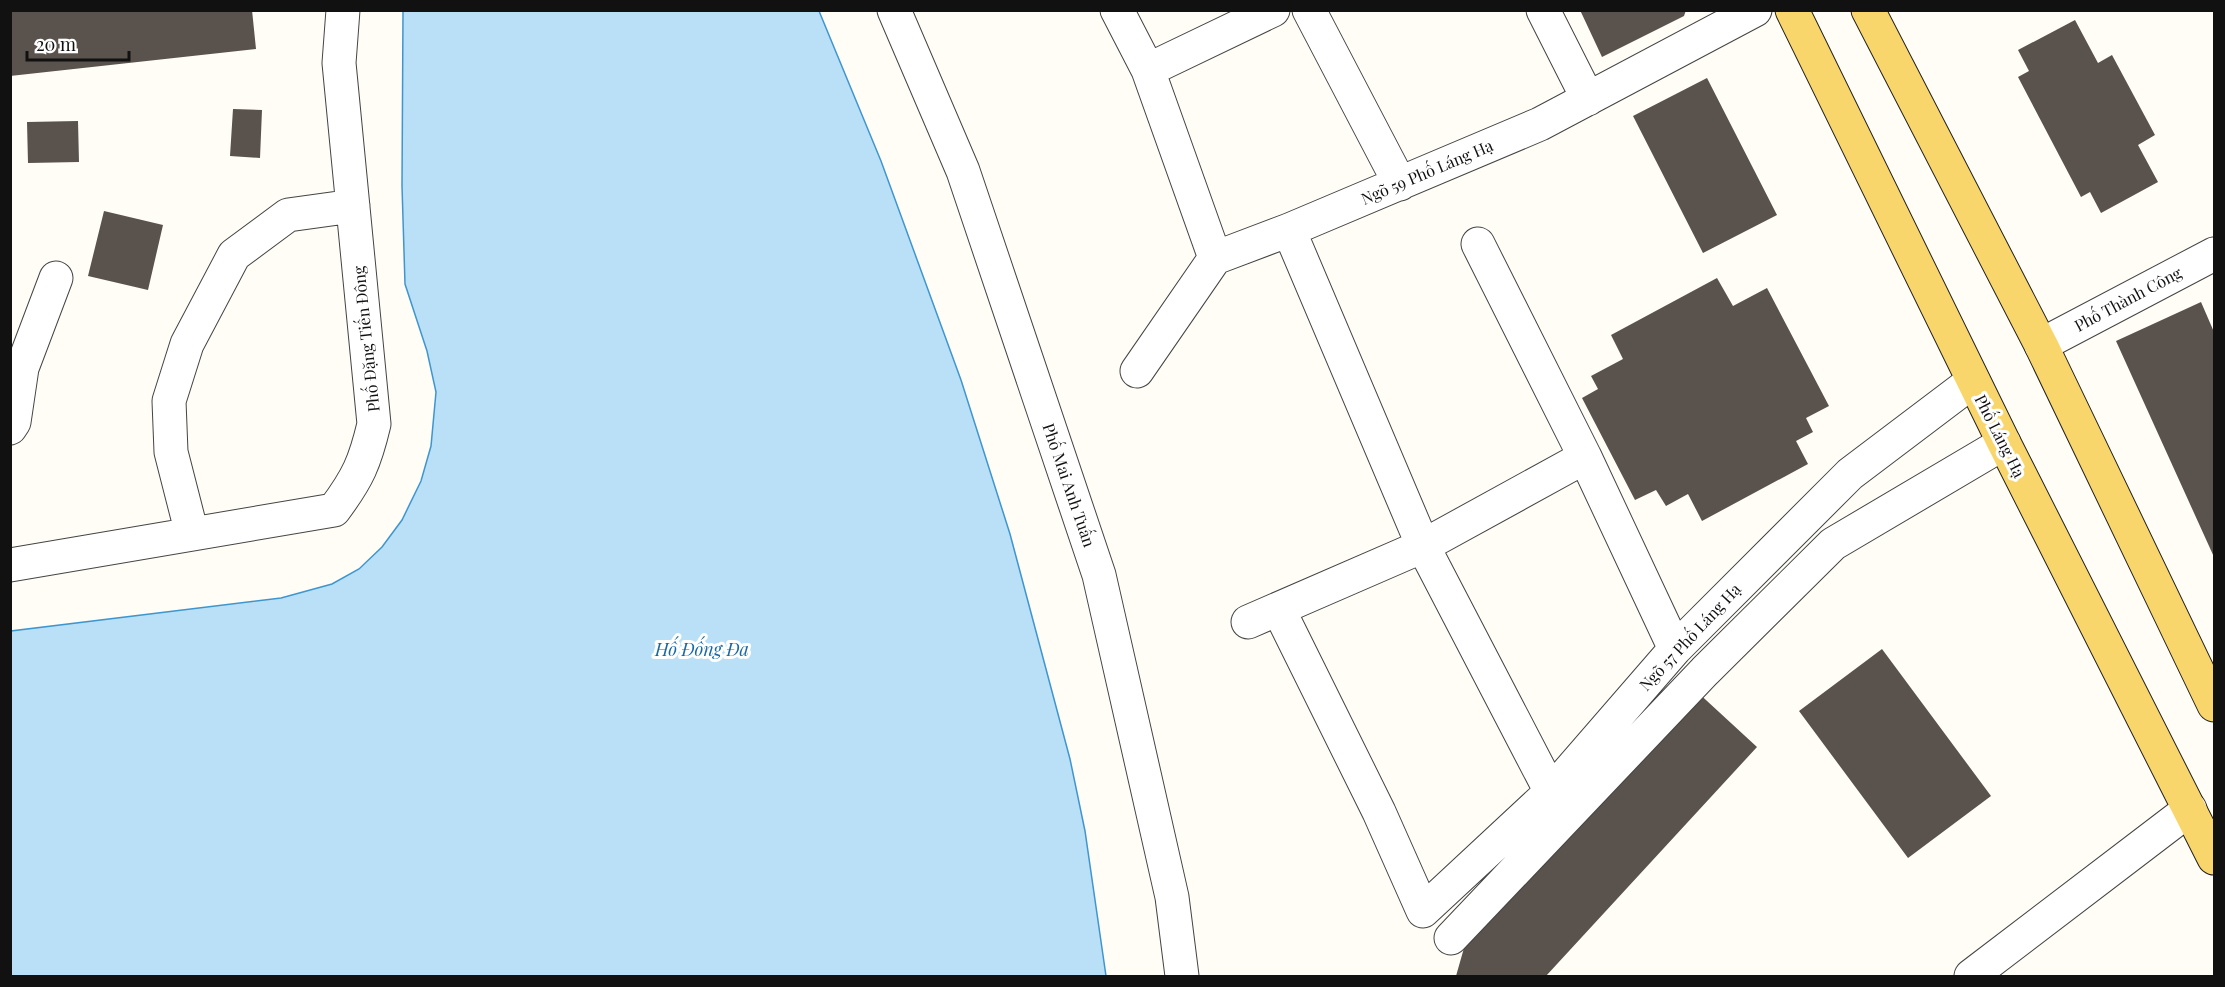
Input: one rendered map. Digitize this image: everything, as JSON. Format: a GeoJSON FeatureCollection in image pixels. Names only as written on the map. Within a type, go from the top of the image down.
{"type":"FeatureCollection","features":[{"type":"Feature","properties":{"kind":"main road","name":"Phố Láng Hạ"},"geometry":{"type":"LineString","coordinates":[[1792,10],[1973,381],[2214,858]]}},
{"type":"Feature","properties":{"kind":"main road"},"geometry":{"type":"LineString","coordinates":[[1868,11],[2042,345],[2214,705]]}},
{"type":"Feature","properties":{"kind":"street","name":"Phố Đặng Tiến Đông"},"geometry":{"type":"LineString","coordinates":[[10,565],[334,510],[354,483],[365,463],[374,424],[339,63],[343,10]]}},
{"type":"Feature","properties":{"kind":"street","name":"Phố Mai Anh Tuấn"},"geometry":{"type":"LineString","coordinates":[[894,10],[963,171],[1099,575],[1172,897],[1182,976]]}},
{"type":"Feature","properties":{"kind":"street"},"geometry":{"type":"LineString","coordinates":[[1117,10],[1148,70],[1215,258],[1137,371]]}},
{"type":"Feature","properties":{"kind":"street"},"geometry":{"type":"LineString","coordinates":[[1148,70],[1273,10]]}},
{"type":"Feature","properties":{"kind":"street"},"geometry":{"type":"LineString","coordinates":[[1309,10],[1400,184]]}},
{"type":"Feature","properties":{"kind":"street"},"geometry":{"type":"LineString","coordinates":[[1543,10],[1588,99]]}},
{"type":"Feature","properties":{"kind":"street","name":"Ngõ 59 Phố Láng Hạ"},"geometry":{"type":"LineString","coordinates":[[1215,258],[1289,230],[1540,124],[1755,10]]}},
{"type":"Feature","properties":{"kind":"street"},"geometry":{"type":"LineString","coordinates":[[192,534],[171,452],[169,402],[187,344],[234,255],[288,215],[353,206]]}},
{"type":"Feature","properties":{"kind":"street"},"geometry":{"type":"LineString","coordinates":[[1289,230],[1423,546],[1551,792]]}},
{"type":"Feature","properties":{"kind":"street"},"geometry":{"type":"LineString","coordinates":[[1478,244],[1585,457],[1675,648]]}},
{"type":"Feature","properties":{"kind":"street","name":"Phố Thành Công"},"geometry":{"type":"LineString","coordinates":[[2042,345],[2214,254]]}},
{"type":"Feature","properties":{"kind":"street"},"geometry":{"type":"LineString","coordinates":[[10,428],[14,422],[22,368],[56,278]]}},
{"type":"Feature","properties":{"kind":"street","name":"Ngõ 57 Phố Láng Hạ"},"geometry":{"type":"LineString","coordinates":[[1279,610],[1379,812],[1423,911],[1551,792],[1675,648],[1850,474],[1973,381]]}},
{"type":"Feature","properties":{"kind":"street"},"geometry":{"type":"LineString","coordinates":[[1451,938],[1705,671],[1833,544],[2004,443]]}},
{"type":"Feature","properties":{"kind":"street"},"geometry":{"type":"LineString","coordinates":[[1248,622],[1423,546],[1585,457]]}},
{"type":"Feature","properties":{"kind":"street"},"geometry":{"type":"LineString","coordinates":[[1971,976],[2190,809]]}},
{"type":"Feature","properties":{"kind":"water","name":"Hố Đống Đa"},"geometry":{"type":"Polygon","coordinates":[[[403,11],[819,11],[881,161],[961,380],[1010,534],[1070,759],[1085,831],[1106,976],[11,976],[11,631],[281,598],[332,584],[359,569],[382,547],[402,520],[421,481],[431,446],[436,392],[427,351],[405,284],[402,186],[403,11]]]}},
{"type":"Feature","properties":{"kind":"building"},"geometry":{"type":"Polygon","coordinates":[[[10,10],[252,10],[256,49],[10,76],[10,10]]]}},
{"type":"Feature","properties":{"kind":"building"},"geometry":{"type":"Polygon","coordinates":[[[1580,10],[1686,10],[1684,16],[1602,57],[1580,10]]]}},
{"type":"Feature","properties":{"kind":"building"},"geometry":{"type":"Polygon","coordinates":[[[2075,20],[2098,63],[2112,55],[2155,135],[2138,145],[2158,182],[2101,213],[2090,192],[2081,197],[2018,77],[2029,71],[2018,50],[2075,20]]]}},
{"type":"Feature","properties":{"kind":"building"},"geometry":{"type":"Polygon","coordinates":[[[1707,78],[1777,215],[1703,253],[1633,116],[1707,78]]]}},
{"type":"Feature","properties":{"kind":"building"},"geometry":{"type":"Polygon","coordinates":[[[233,109],[262,110],[260,158],[230,156],[233,109]]]}},
{"type":"Feature","properties":{"kind":"building"},"geometry":{"type":"Polygon","coordinates":[[[78,121],[79,162],[28,163],[27,122],[78,121]]]}},
{"type":"Feature","properties":{"kind":"building"},"geometry":{"type":"Polygon","coordinates":[[[104,211],[163,225],[148,290],[88,276],[104,211]]]}},
{"type":"Feature","properties":{"kind":"building"},"geometry":{"type":"Polygon","coordinates":[[[1717,278],[1733,306],[1767,288],[1829,406],[1806,418],[1813,432],[1796,441],[1808,464],[1702,521],[1688,494],[1666,506],[1656,490],[1635,500],[1582,398],[1598,389],[1591,376],[1623,359],[1611,335],[1717,278]]]}},
{"type":"Feature","properties":{"kind":"building"},"geometry":{"type":"Polygon","coordinates":[[[2201,302],[2214,332],[2214,557],[2116,341],[2201,302]]]}},
{"type":"Feature","properties":{"kind":"building"},"geometry":{"type":"Polygon","coordinates":[[[1882,649],[1991,796],[1908,858],[1799,711],[1882,649]]]}},
{"type":"Feature","properties":{"kind":"building"},"geometry":{"type":"Polygon","coordinates":[[[1694,689],[1757,747],[1546,976],[1456,976],[1466,941],[1694,689]]]}}]}
